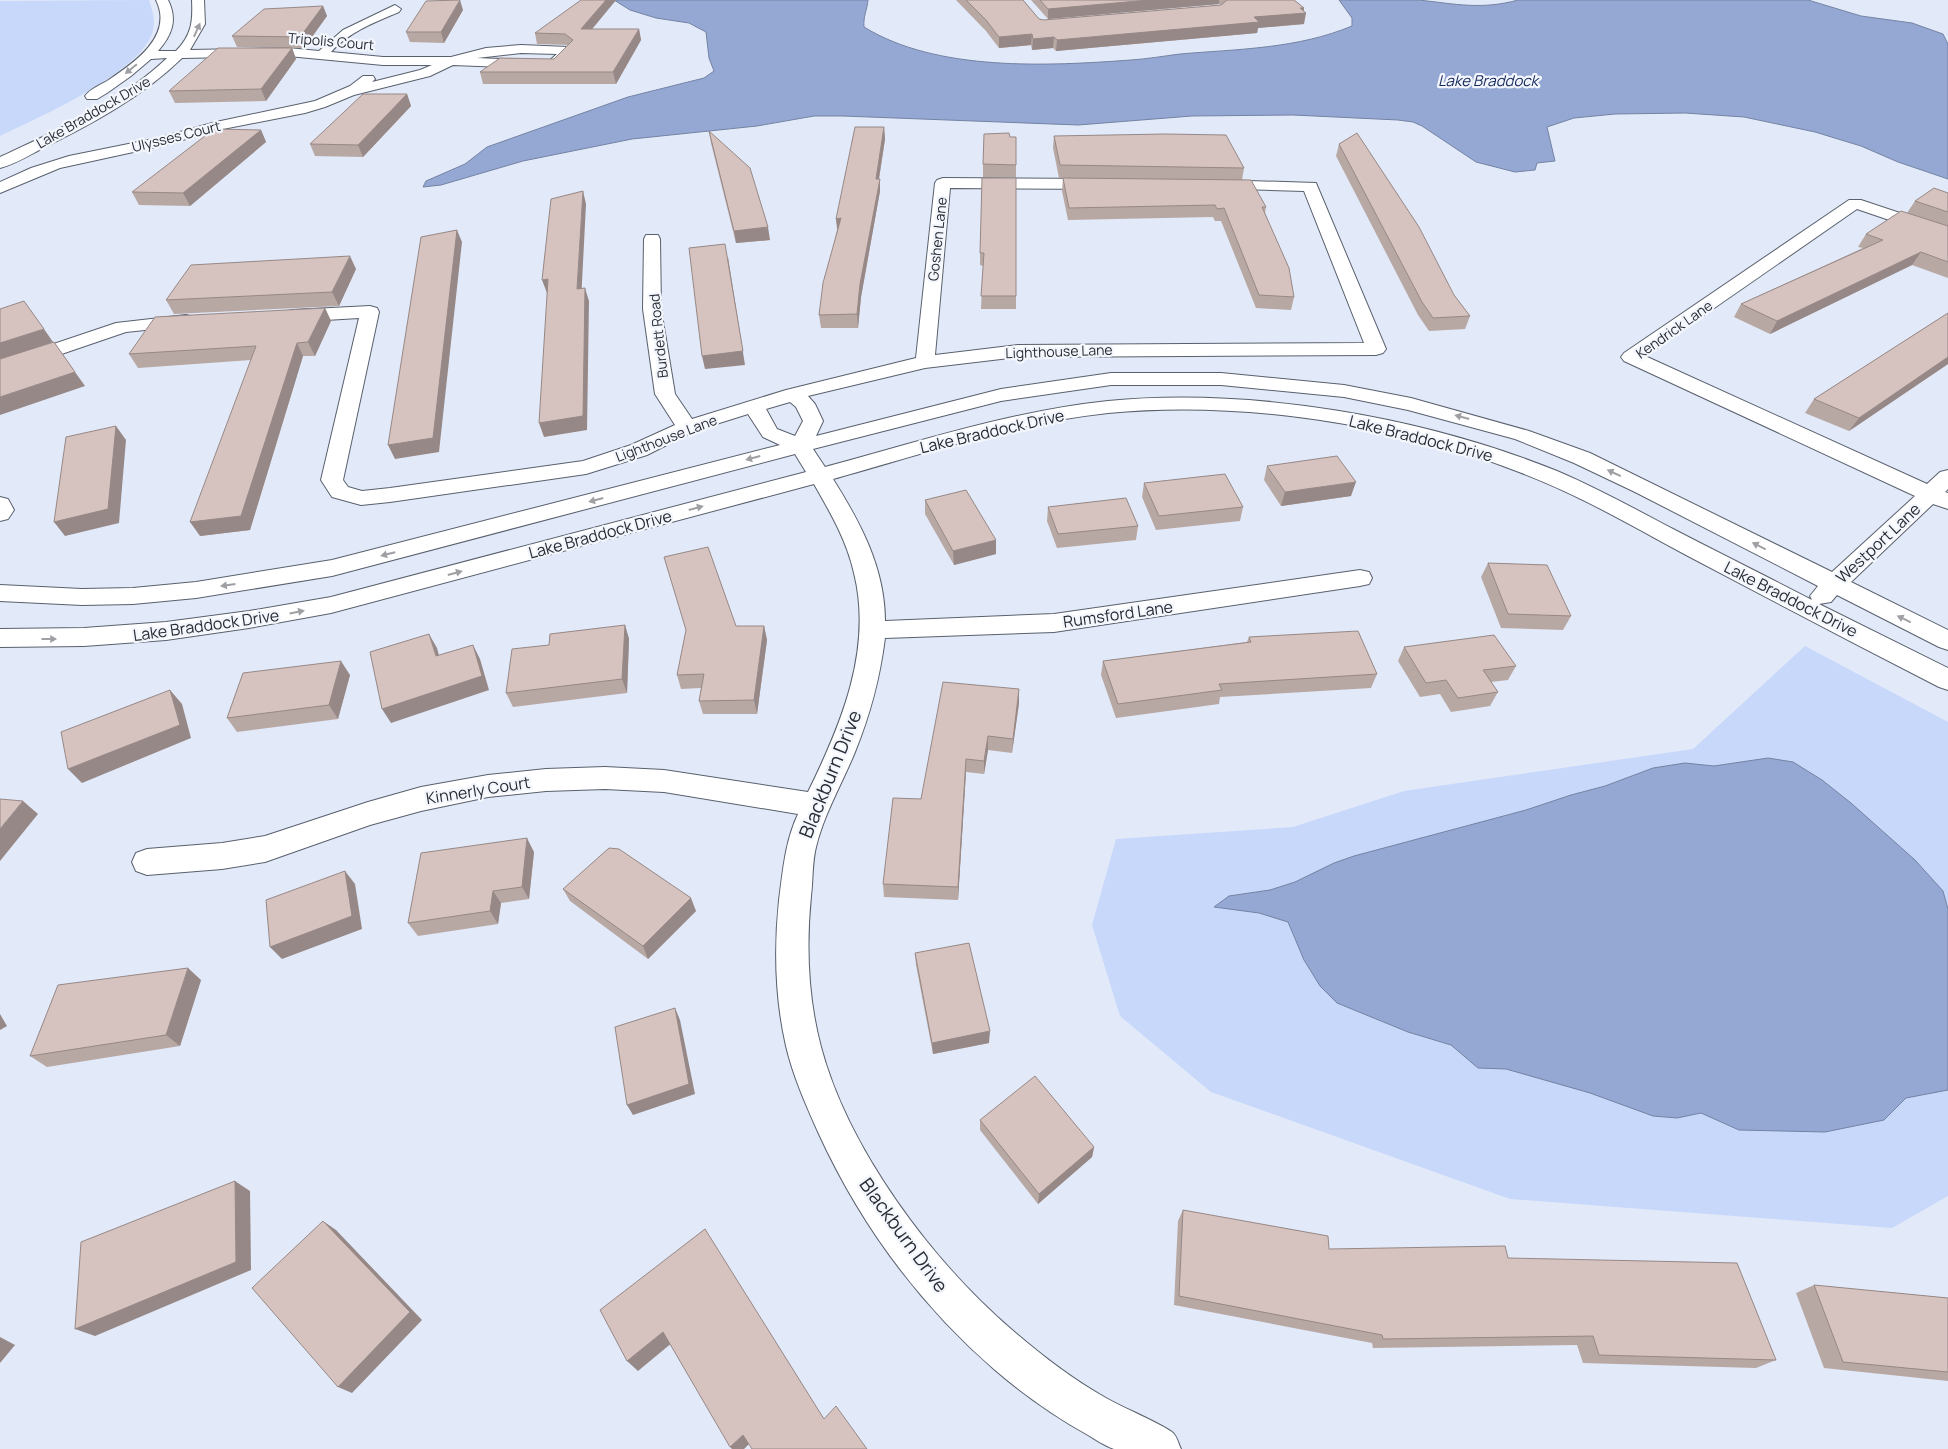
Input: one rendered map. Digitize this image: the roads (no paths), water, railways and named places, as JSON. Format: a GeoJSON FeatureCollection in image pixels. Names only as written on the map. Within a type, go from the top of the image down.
{"type":"FeatureCollection","features":[{"type":"Feature","properties":{"kind":"street","name":"Lake Braddock Drive"},"geometry":{"type":"LineString","coordinates":[[78,104],[114,82],[148,55],[164,32],[168,20],[162,0]]}},
{"type":"Feature","properties":{"kind":"street","name":"Lake Braddock Drive"},"geometry":{"type":"LineString","coordinates":[[0,164],[124,98],[166,69],[181,53],[198,29],[202,16],[198,0]]}},
{"type":"Feature","properties":{"kind":"street"},"geometry":{"type":"LineString","coordinates":[[323,54],[333,42],[347,31],[395,9]]}},
{"type":"Feature","properties":{"kind":"street","name":"Tripolis Court"},"geometry":{"type":"LineString","coordinates":[[148,55],[288,52],[383,61],[452,61],[552,65],[568,51],[503,50],[473,54],[452,61]]}},
{"type":"Feature","properties":{"kind":"street","name":"Ulysses Court"},"geometry":{"type":"LineString","coordinates":[[354,91],[367,80],[383,61]]}},
{"type":"Feature","properties":{"kind":"street","name":"Ulysses Court"},"geometry":{"type":"LineString","coordinates":[[0,188],[22,175],[57,164],[99,153],[154,143],[224,124],[303,108],[354,91],[425,73],[452,61]]}},
{"type":"Feature","properties":{"kind":"street","name":"Goshen Lane"},"geometry":{"type":"LineString","coordinates":[[925,362],[943,183],[1122,184]]}},
{"type":"Feature","properties":{"kind":"street","name":"Lighthouse Lane"},"geometry":{"type":"LineString","coordinates":[[273,317],[370,312],[332,480],[340,492],[361,498],[390,496],[586,467],[639,450],[687,427],[792,394],[925,362],[1018,351],[1376,349],[1310,186],[1201,185]]}},
{"type":"Feature","properties":{"kind":"street","name":"Kendrick Lane"},"geometry":{"type":"LineString","coordinates":[[1939,498],[1631,357],[1855,203],[1948,234]]}},
{"type":"Feature","properties":{"kind":"street","name":"Burdett Road"},"geometry":{"type":"LineString","coordinates":[[652,239],[652,309],[665,394],[687,427]]}},
{"type":"Feature","properties":{"kind":"street"},"geometry":{"type":"LineString","coordinates":[[0,369],[123,327],[205,320]]}},
{"type":"Feature","properties":{"kind":"street","name":"Lake Braddock Drive"},"geometry":{"type":"LineString","coordinates":[[0,593],[82,598],[133,596],[196,590],[323,570],[1001,395],[1111,379],[1221,379],[1278,383],[1344,391],[1411,404],[1522,435],[1582,458],[1948,641]]}},
{"type":"Feature","properties":{"kind":"street"},"geometry":{"type":"LineString","coordinates":[[754,406],[770,433],[800,446],[812,420],[805,404],[792,394]]}},
{"type":"Feature","properties":{"kind":"street","name":"Lake Braddock Drive"},"geometry":{"type":"LineString","coordinates":[[0,638],[49,640],[152,633],[262,618],[331,605],[1019,422],[1121,406],[1225,406],[1278,410],[1340,418],[1402,430],[1505,460],[1558,481],[1948,680]]}},
{"type":"Feature","properties":{"kind":"street","name":"Blackburn Drive"},"geometry":{"type":"LineString","coordinates":[[800,446],[851,530],[867,575],[874,630],[866,675],[857,708],[833,769],[815,805],[801,849],[792,924],[793,980],[801,1036],[816,1086],[839,1139],[874,1201],[919,1263],[964,1314],[1026,1370],[1087,1413],[1158,1449]]}},
{"type":"Feature","properties":{"kind":"street","name":"Westport Lane"},"geometry":{"type":"LineString","coordinates":[[1808,609],[1834,584],[1939,498],[1948,477]]}},
{"type":"Feature","properties":{"kind":"street"},"geometry":{"type":"LineString","coordinates":[[0,504],[3,510],[0,514]]}},
{"type":"Feature","properties":{"kind":"street","name":"Rumsford Lane"},"geometry":{"type":"LineString","coordinates":[[874,630],[1054,623],[1360,578]]}},
{"type":"Feature","properties":{"kind":"street","name":"Kinnerly Court"},"geometry":{"type":"LineString","coordinates":[[147,862],[222,856],[265,849],[368,814],[421,799],[488,786],[546,780],[605,778],[664,781],[815,805]]}},
{"type":"Feature","properties":{"kind":"water","name":"Lake Braddock"},"geometry":{"type":"Polygon","coordinates":[[[614,0],[868,0],[864,27],[893,42],[925,52],[959,59],[994,63],[1065,64],[1137,60],[1289,44],[1331,34],[1352,26],[1352,18],[1339,0],[1419,0],[1492,5],[1518,0],[1808,0],[1861,16],[1912,23],[1943,34],[1948,44],[1948,179],[1898,162],[1861,146],[1815,132],[1744,117],[1685,113],[1615,114],[1574,118],[1547,127],[1555,161],[1537,163],[1535,170],[1515,172],[1476,162],[1422,126],[1413,122],[1398,120],[1293,115],[1192,116],[1078,125],[814,116],[757,126],[632,139],[523,161],[441,185],[423,187],[426,181],[465,164],[487,147],[628,97],[704,78],[714,71],[709,58],[706,32],[689,23],[656,18],[630,10],[614,0]]]}},
{"type":"Feature","properties":{"kind":"water"},"geometry":{"type":"Polygon","coordinates":[[[1768,758],[1793,762],[1822,780],[1915,860],[1943,891],[1948,909],[1948,1090],[1906,1098],[1884,1120],[1825,1132],[1739,1130],[1701,1113],[1677,1118],[1653,1116],[1590,1093],[1506,1069],[1478,1068],[1451,1045],[1408,1032],[1337,1003],[1320,986],[1304,960],[1288,922],[1259,913],[1214,907],[1229,896],[1270,890],[1295,882],[1334,863],[1354,856],[1526,810],[1605,786],[1653,768],[1685,763],[1714,766],[1768,758]]]}}]}
